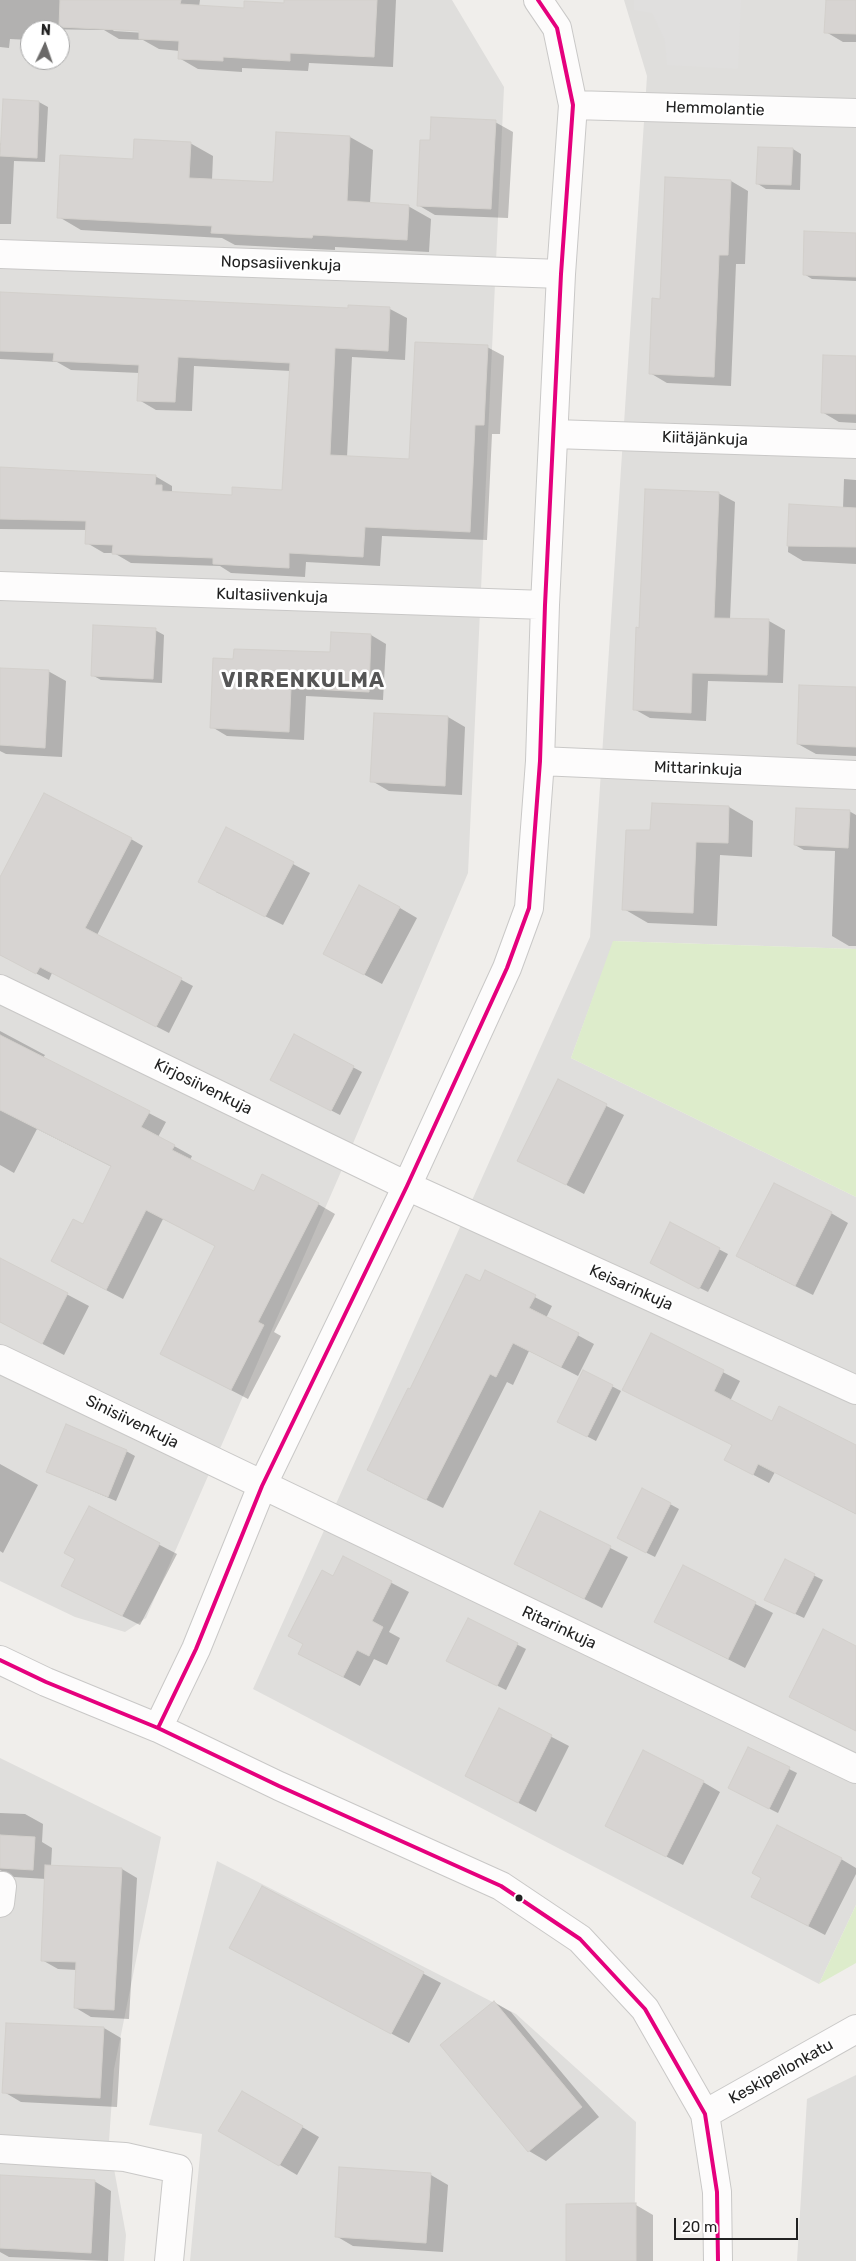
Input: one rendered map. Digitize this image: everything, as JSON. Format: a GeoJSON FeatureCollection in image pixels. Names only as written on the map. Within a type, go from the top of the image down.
{"type":"FeatureCollection","features":[{"type":"Feature","properties":{"kind":"street"},"geometry":{"type":"LineString","coordinates":[[158,1728],[196,1649],[262,1486],[406,1186],[507,968],[530,908],[540,760],[545,605],[561,274],[573,105],[557,28],[538,0]]}},
{"type":"Feature","properties":{"kind":"street","name":"Hemmolantie"},"geometry":{"type":"LineString","coordinates":[[573,105],[856,113]]}},
{"type":"Feature","properties":{"kind":"street","name":"Nopsasiivenkuja"},"geometry":{"type":"LineString","coordinates":[[0,254],[561,274]]}},
{"type":"Feature","properties":{"kind":"street","name":"Kiitäjänkuja"},"geometry":{"type":"LineString","coordinates":[[554,434],[856,444]]}},
{"type":"Feature","properties":{"kind":"street","name":"Kultasiivenkuja"},"geometry":{"type":"LineString","coordinates":[[0,586],[545,605]]}},
{"type":"Feature","properties":{"kind":"street","name":"Mittarinkuja"},"geometry":{"type":"LineString","coordinates":[[540,760],[856,775]]}},
{"type":"Feature","properties":{"kind":"street","name":"Kirjosiivenkuja"},"geometry":{"type":"LineString","coordinates":[[0,989],[406,1186]]}},
{"type":"Feature","properties":{"kind":"street","name":"Keisarinkuja"},"geometry":{"type":"LineString","coordinates":[[406,1186],[856,1390]]}},
{"type":"Feature","properties":{"kind":"street","name":"Sinisiivenkuja"},"geometry":{"type":"LineString","coordinates":[[0,1359],[262,1486]]}},
{"type":"Feature","properties":{"kind":"street","name":"Ritarinkuja"},"geometry":{"type":"LineString","coordinates":[[262,1486],[856,1769]]}},
{"type":"Feature","properties":{"kind":"street"},"geometry":{"type":"LineString","coordinates":[[0,1660],[46,1682],[158,1728],[279,1786],[501,1886],[580,1939],[645,2009],[705,2114],[717,2192],[718,2261]]}},
{"type":"Feature","properties":{"kind":"street","name":"Keskipellonkatu"},"geometry":{"type":"LineString","coordinates":[[705,2114],[856,2029]]}},
{"type":"Feature","properties":{"kind":"street"},"geometry":{"type":"LineString","coordinates":[[0,2149],[125,2157],[178,2169],[169,2261]]}},
{"type":"Feature","properties":{"kind":"shaded area"},"geometry":{"type":"Polygon","coordinates":[[[0,0],[452,0],[504,87],[468,873],[340,1174],[146,1618],[125,1632],[75,1617],[0,1581],[0,0]]]}},
{"type":"Feature","properties":{"kind":"shaded area"},"geometry":{"type":"Polygon","coordinates":[[[624,0],[856,0],[856,949],[614,941],[571,1058],[856,1197],[856,1905],[819,1984],[253,1689],[590,937],[647,76],[624,0]]]}},
{"type":"Feature","properties":{"kind":"shaded area"},"geometry":{"type":"Polygon","coordinates":[[[634,0],[741,0],[738,69],[667,65],[665,41],[652,13],[634,10],[634,0]]]}},
{"type":"Feature","properties":{"kind":"shaded area"},"geometry":{"type":"Polygon","coordinates":[[[0,1758],[161,1837],[114,2069],[109,2141],[126,2235],[124,2261],[0,2261],[0,1758]]]}},
{"type":"Feature","properties":{"kind":"shaded area"},"geometry":{"type":"Polygon","coordinates":[[[217,1861],[516,2014],[636,2122],[634,2261],[190,2261],[202,2134],[149,2125],[217,1861]]]}},
{"type":"Feature","properties":{"kind":"shaded area"},"geometry":{"type":"Polygon","coordinates":[[[856,2075],[856,2261],[797,2261],[807,2099],[856,2075]]]}},
{"type":"Feature","properties":{"kind":"green space"},"geometry":{"type":"Polygon","coordinates":[[[613,941],[856,949],[856,1197],[571,1058],[613,941]]]}},
{"type":"Feature","properties":{"kind":"green space"},"geometry":{"type":"Polygon","coordinates":[[[856,1905],[856,1963],[819,1984],[856,1905]]]}},
{"type":"Feature","properties":{"kind":"building"},"geometry":{"type":"Polygon","coordinates":[[[60,0],[181,0],[180,4],[244,8],[244,1],[284,3],[284,0],[377,0],[374,57],[290,53],[290,61],[223,57],[223,61],[178,59],[179,41],[139,39],[139,31],[70,28],[70,20],[59,20],[60,0]]]}},
{"type":"Feature","properties":{"kind":"building"},"geometry":{"type":"Polygon","coordinates":[[[826,0],[856,0],[856,34],[824,33],[826,0]]]}},
{"type":"Feature","properties":{"kind":"building"},"geometry":{"type":"Polygon","coordinates":[[[3,99],[39,101],[37,158],[0,156],[3,99]]]}},
{"type":"Feature","properties":{"kind":"building"},"geometry":{"type":"Polygon","coordinates":[[[431,117],[496,120],[491,209],[417,206],[420,140],[430,140],[431,117]]]}},
{"type":"Feature","properties":{"kind":"building"},"geometry":{"type":"Polygon","coordinates":[[[276,132],[350,136],[347,201],[409,205],[407,240],[313,235],[312,238],[211,233],[212,226],[57,218],[60,155],[133,159],[134,139],[191,142],[189,178],[273,182],[276,132]]]}},
{"type":"Feature","properties":{"kind":"building"},"geometry":{"type":"Polygon","coordinates":[[[758,147],[793,148],[791,185],[756,184],[758,147]]]}},
{"type":"Feature","properties":{"kind":"building"},"geometry":{"type":"Polygon","coordinates":[[[665,177],[731,180],[728,255],[719,255],[714,377],[649,374],[652,298],[660,299],[665,177]]]}},
{"type":"Feature","properties":{"kind":"building"},"geometry":{"type":"Polygon","coordinates":[[[804,231],[856,233],[856,277],[803,275],[804,231]]]}},
{"type":"Feature","properties":{"kind":"building"},"geometry":{"type":"Polygon","coordinates":[[[0,292],[348,308],[348,305],[390,307],[388,351],[335,348],[330,455],[409,459],[415,342],[488,345],[484,425],[475,425],[470,532],[365,527],[363,557],[289,553],[289,568],[213,564],[213,558],[112,554],[113,545],[85,544],[86,521],[0,519],[0,467],[156,475],[155,485],[162,485],[162,491],[232,495],[232,487],[282,490],[290,363],[178,357],[175,402],[137,401],[139,365],[53,361],[54,353],[0,351],[0,292]]]}},
{"type":"Feature","properties":{"kind":"building"},"geometry":{"type":"Polygon","coordinates":[[[823,355],[856,356],[856,414],[821,413],[823,355]]]}},
{"type":"Feature","properties":{"kind":"building"},"geometry":{"type":"Polygon","coordinates":[[[645,489],[719,492],[714,618],[769,619],[767,675],[692,673],[691,713],[633,710],[636,627],[639,628],[645,489]]]}},
{"type":"Feature","properties":{"kind":"building"},"geometry":{"type":"Polygon","coordinates":[[[789,504],[856,508],[856,547],[787,546],[789,504]]]}},
{"type":"Feature","properties":{"kind":"building"},"geometry":{"type":"Polygon","coordinates":[[[93,625],[156,628],[153,679],[91,676],[93,625]]]}},
{"type":"Feature","properties":{"kind":"building"},"geometry":{"type":"Polygon","coordinates":[[[331,632],[371,634],[369,692],[291,688],[289,732],[210,728],[213,658],[233,659],[234,649],[330,652],[331,632]]]}},
{"type":"Feature","properties":{"kind":"building"},"geometry":{"type":"Polygon","coordinates":[[[0,668],[49,670],[45,748],[0,745],[0,668]]]}},
{"type":"Feature","properties":{"kind":"building"},"geometry":{"type":"Polygon","coordinates":[[[799,685],[856,687],[856,747],[797,744],[799,685]]]}},
{"type":"Feature","properties":{"kind":"building"},"geometry":{"type":"Polygon","coordinates":[[[374,713],[448,716],[445,786],[370,782],[374,713]]]}},
{"type":"Feature","properties":{"kind":"building"},"geometry":{"type":"Polygon","coordinates":[[[44,793],[132,838],[85,928],[182,978],[156,1027],[40,967],[36,974],[0,955],[0,877],[44,793]]]}},
{"type":"Feature","properties":{"kind":"building"},"geometry":{"type":"Polygon","coordinates":[[[652,803],[729,806],[728,843],[696,842],[693,913],[622,910],[626,830],[650,830],[652,803]]]}},
{"type":"Feature","properties":{"kind":"building"},"geometry":{"type":"Polygon","coordinates":[[[796,808],[850,810],[848,848],[794,845],[796,808]]]}},
{"type":"Feature","properties":{"kind":"building"},"geometry":{"type":"Polygon","coordinates":[[[226,827],[294,862],[265,917],[198,882],[226,827]]]}},
{"type":"Feature","properties":{"kind":"building"},"geometry":{"type":"Polygon","coordinates":[[[359,885],[400,907],[364,975],[323,954],[359,885]]]}},
{"type":"Feature","properties":{"kind":"building"},"geometry":{"type":"Polygon","coordinates":[[[294,1034],[354,1066],[331,1111],[270,1080],[294,1034]]]}},
{"type":"Feature","properties":{"kind":"building"},"geometry":{"type":"Polygon","coordinates":[[[0,1035],[150,1111],[141,1127],[175,1145],[172,1150],[254,1191],[262,1174],[319,1203],[258,1322],[264,1325],[231,1390],[160,1354],[215,1246],[146,1210],[106,1290],[51,1261],[73,1219],[83,1224],[111,1166],[0,1110],[0,1035]]]}},
{"type":"Feature","properties":{"kind":"building"},"geometry":{"type":"Polygon","coordinates":[[[558,1079],[607,1104],[566,1185],[517,1161],[558,1079]]]}},
{"type":"Feature","properties":{"kind":"building"},"geometry":{"type":"Polygon","coordinates":[[[774,1183],[832,1212],[795,1286],[736,1256],[774,1183]]]}},
{"type":"Feature","properties":{"kind":"building"},"geometry":{"type":"Polygon","coordinates":[[[670,1222],[720,1248],[699,1289],[650,1263],[670,1222]]]}},
{"type":"Feature","properties":{"kind":"building"},"geometry":{"type":"Polygon","coordinates":[[[0,1258],[68,1293],[42,1344],[0,1322],[0,1258]]]}},
{"type":"Feature","properties":{"kind":"building"},"geometry":{"type":"Polygon","coordinates":[[[485,1270],[536,1295],[529,1308],[579,1333],[561,1367],[513,1343],[496,1377],[490,1374],[426,1500],[367,1470],[408,1388],[410,1389],[466,1274],[480,1281],[485,1270]]]}},
{"type":"Feature","properties":{"kind":"building"},"geometry":{"type":"Polygon","coordinates":[[[651,1333],[724,1370],[714,1391],[772,1421],[779,1406],[856,1445],[856,1514],[758,1464],[753,1475],[724,1460],[732,1445],[622,1390],[651,1333]]]}},
{"type":"Feature","properties":{"kind":"building"},"geometry":{"type":"Polygon","coordinates":[[[583,1370],[613,1385],[587,1437],[557,1422],[583,1370]]]}},
{"type":"Feature","properties":{"kind":"building"},"geometry":{"type":"Polygon","coordinates":[[[66,1424],[127,1450],[108,1497],[46,1472],[66,1424]]]}},
{"type":"Feature","properties":{"kind":"building"},"geometry":{"type":"Polygon","coordinates":[[[642,1488],[671,1503],[646,1553],[617,1538],[642,1488]]]}},
{"type":"Feature","properties":{"kind":"building"},"geometry":{"type":"Polygon","coordinates":[[[89,1506],[160,1543],[122,1616],[61,1586],[75,1559],[64,1553],[89,1506]]]}},
{"type":"Feature","properties":{"kind":"building"},"geometry":{"type":"Polygon","coordinates":[[[540,1511],[611,1546],[584,1599],[514,1564],[540,1511]]]}},
{"type":"Feature","properties":{"kind":"building"},"geometry":{"type":"Polygon","coordinates":[[[343,1556],[392,1581],[372,1621],[383,1627],[369,1656],[357,1650],[343,1677],[298,1654],[303,1644],[288,1636],[322,1570],[333,1576],[343,1556]]]}},
{"type":"Feature","properties":{"kind":"building"},"geometry":{"type":"Polygon","coordinates":[[[785,1559],[815,1574],[795,1614],[764,1600],[785,1559]]]}},
{"type":"Feature","properties":{"kind":"building"},"geometry":{"type":"Polygon","coordinates":[[[683,1565],[756,1602],[728,1659],[654,1622],[683,1565]]]}},
{"type":"Feature","properties":{"kind":"building"},"geometry":{"type":"Polygon","coordinates":[[[468,1618],[518,1643],[497,1686],[446,1661],[468,1618]]]}},
{"type":"Feature","properties":{"kind":"building"},"geometry":{"type":"Polygon","coordinates":[[[823,1629],[856,1646],[856,1731],[789,1697],[823,1629]]]}},
{"type":"Feature","properties":{"kind":"building"},"geometry":{"type":"Polygon","coordinates":[[[499,1708],[552,1735],[518,1803],[465,1776],[499,1708]]]}},
{"type":"Feature","properties":{"kind":"building"},"geometry":{"type":"Polygon","coordinates":[[[748,1747],[790,1767],[769,1809],[728,1788],[748,1747]]]}},
{"type":"Feature","properties":{"kind":"building"},"geometry":{"type":"Polygon","coordinates":[[[643,1750],[704,1781],[666,1857],[605,1826],[643,1750]]]}},
{"type":"Feature","properties":{"kind":"building"},"geometry":{"type":"Polygon","coordinates":[[[777,1825],[842,1858],[808,1926],[751,1897],[761,1878],[752,1873],[777,1825]]]}},
{"type":"Feature","properties":{"kind":"building"},"geometry":{"type":"Polygon","coordinates":[[[0,1835],[35,1837],[33,1870],[0,1868],[0,1835]]]}},
{"type":"Feature","properties":{"kind":"building"},"geometry":{"type":"Polygon","coordinates":[[[45,1865],[122,1868],[114,2010],[74,2008],[76,1962],[41,1961],[45,1865]]]}},
{"type":"Feature","properties":{"kind":"building"},"geometry":{"type":"Polygon","coordinates":[[[262,1886],[424,1972],[391,2034],[229,1948],[262,1886]]]}},
{"type":"Feature","properties":{"kind":"building"},"geometry":{"type":"Polygon","coordinates":[[[494,2001],[582,2107],[528,2152],[440,2045],[494,2001]]]}},
{"type":"Feature","properties":{"kind":"building"},"geometry":{"type":"Polygon","coordinates":[[[6,2023],[104,2027],[100,2098],[2,2093],[6,2023]]]}},
{"type":"Feature","properties":{"kind":"building"},"geometry":{"type":"Polygon","coordinates":[[[242,2091],[303,2126],[279,2166],[218,2131],[242,2091]]]}},
{"type":"Feature","properties":{"kind":"building"},"geometry":{"type":"Polygon","coordinates":[[[339,2167],[431,2173],[426,2243],[335,2237],[339,2167]]]}},
{"type":"Feature","properties":{"kind":"building"},"geometry":{"type":"Polygon","coordinates":[[[0,2175],[95,2180],[91,2253],[0,2248],[0,2175]]]}},
{"type":"Feature","properties":{"kind":"building"},"geometry":{"type":"Polygon","coordinates":[[[636,2203],[636,2261],[566,2261],[566,2204],[636,2203]]]}},
{"type":"Feature","properties":{"kind":"transit line"},"geometry":{"type":"LineString","coordinates":[[158,1728],[196,1649],[262,1486],[407,1186],[507,968],[529,908],[540,761],[545,605],[561,274],[573,105],[557,28],[538,0]]}},
{"type":"Feature","properties":{"kind":"transit line"},"geometry":{"type":"LineString","coordinates":[[0,1660],[46,1682],[158,1728],[279,1786],[501,1886],[580,1939],[645,2009],[705,2114],[717,2192],[718,2261]]}},
{"type":"Feature","properties":{"kind":"district","name":"VIRRENKULMA"},"geometry":{"type":"Point","coordinates":[303,681]}}]}
